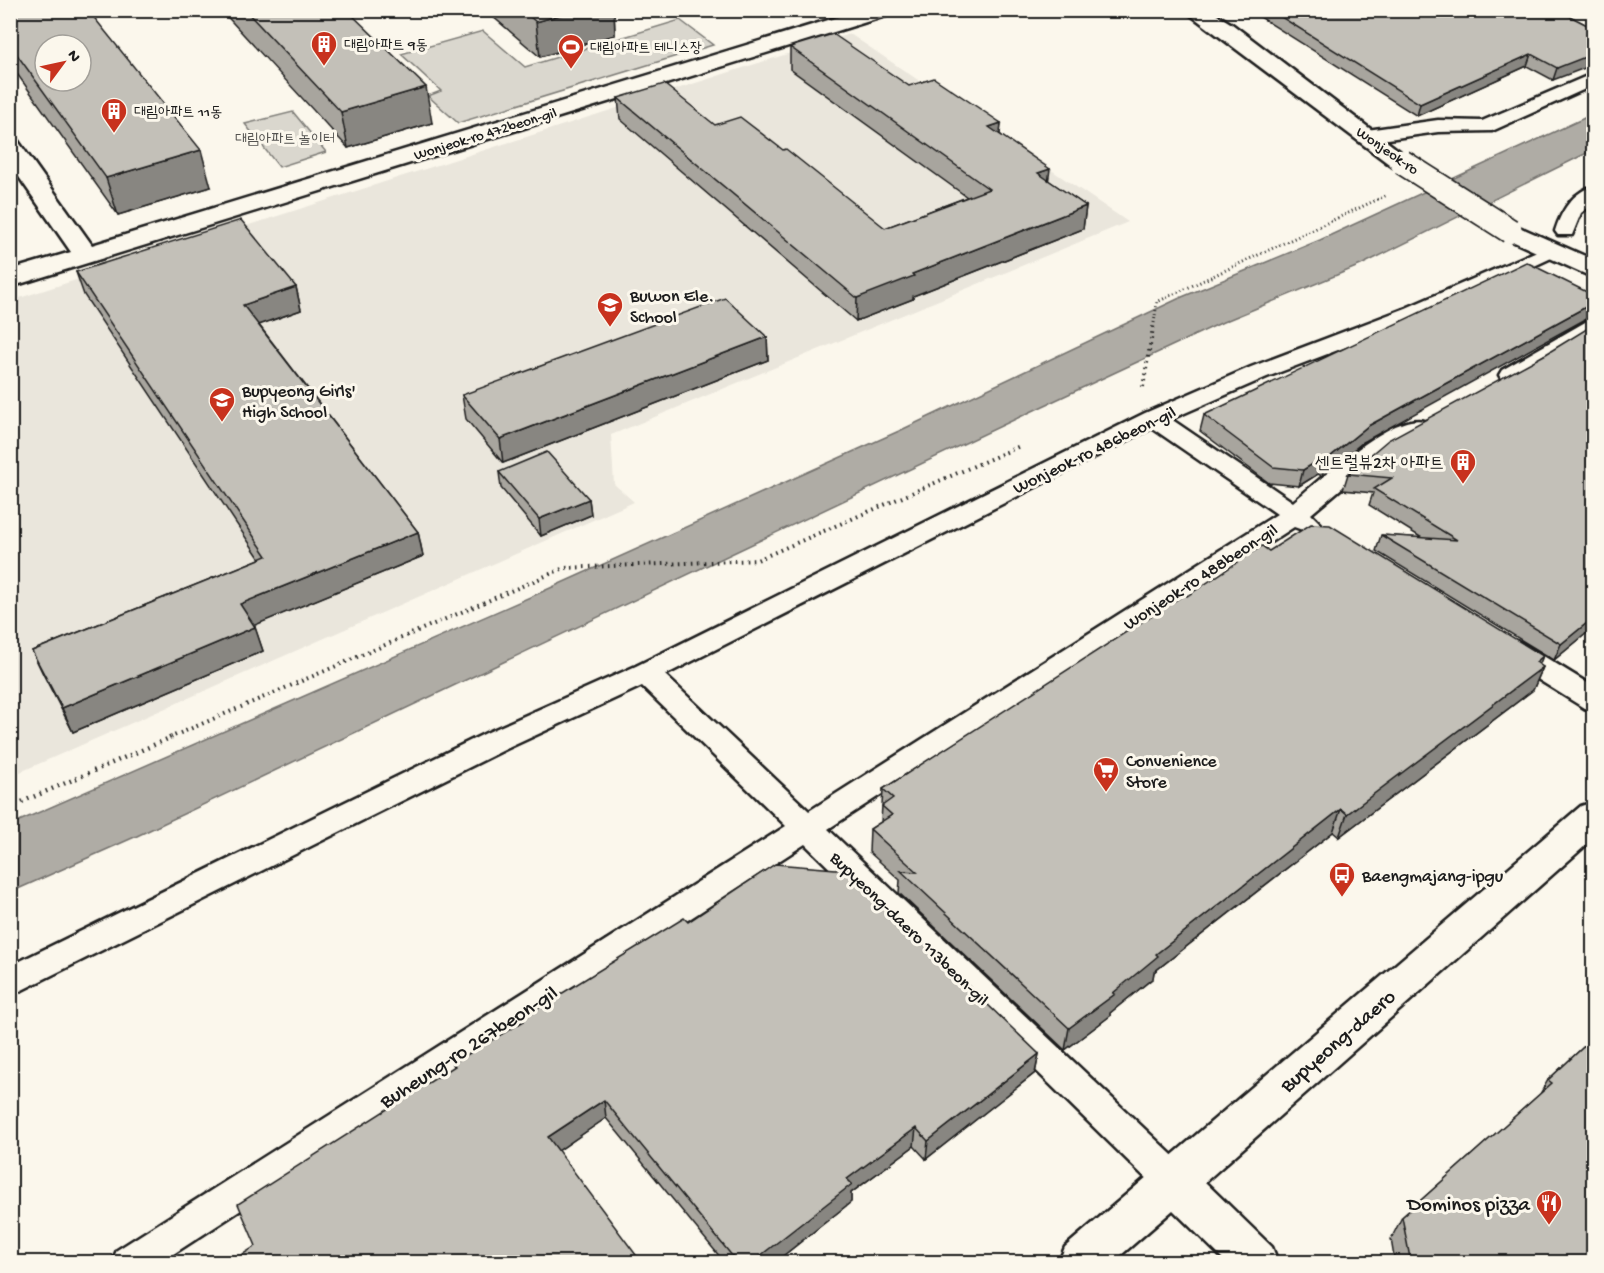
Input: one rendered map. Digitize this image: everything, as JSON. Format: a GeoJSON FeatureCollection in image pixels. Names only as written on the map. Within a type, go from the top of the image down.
{"type":"FeatureCollection","features":[{"type":"Feature","properties":{"kind":"street","name":"Wonjeok-ro 472beon-gil"},"geometry":{"type":"LineString","coordinates":[[10,279],[885,10]]}},
{"type":"Feature","properties":{"kind":"street","name":"Wonjeok-ro"},"geometry":{"type":"LineString","coordinates":[[1194,10],[1224,29],[1402,162],[1510,231],[1559,241],[1593,270]]}},
{"type":"Feature","properties":{"kind":"street"},"geometry":{"type":"LineString","coordinates":[[10,146],[86,255]]}},
{"type":"Feature","properties":{"kind":"street","name":"Bupyeong-daero"},"geometry":{"type":"LineString","coordinates":[[1081,1263],[1593,816]]}},
{"type":"Feature","properties":{"kind":"street"},"geometry":{"type":"LineString","coordinates":[[1175,1182],[1256,1263]]}},
{"type":"Feature","properties":{"kind":"lane"},"geometry":{"type":"LineString","coordinates":[[1367,136],[1438,126],[1485,127],[1593,78]]}},
{"type":"Feature","properties":{"kind":"lane"},"geometry":{"type":"LineString","coordinates":[[1559,241],[1572,210],[1593,192]]}},
{"type":"Feature","properties":{"kind":"lane","name":"Wonjeok-ro 486beon-gil"},"geometry":{"type":"LineString","coordinates":[[10,982],[496,741],[646,673],[1153,418],[1258,372],[1414,313],[1559,241]]}},
{"type":"Feature","properties":{"kind":"lane"},"geometry":{"type":"LineString","coordinates":[[1489,386],[1593,324]]}},
{"type":"Feature","properties":{"kind":"lane","name":"Wonjeok-ro 488beon-gil"},"geometry":{"type":"LineString","coordinates":[[806,829],[1294,515],[1373,449],[1436,415]]}},
{"type":"Feature","properties":{"kind":"lane"},"geometry":{"type":"LineString","coordinates":[[1153,418],[1324,534]]}},
{"type":"Feature","properties":{"kind":"lane"},"geometry":{"type":"LineString","coordinates":[[1494,639],[1593,701]]}},
{"type":"Feature","properties":{"kind":"lane","name":"Bupyeong-daero 113beon-gil"},"geometry":{"type":"LineString","coordinates":[[646,673],[1175,1182]]}},
{"type":"Feature","properties":{"kind":"lane","name":"Buheung-ro 267beon-gil"},"geometry":{"type":"LineString","coordinates":[[130,1263],[806,829]]}},
{"type":"Feature","properties":{"kind":"path"},"geometry":{"type":"LineString","coordinates":[[1143,393],[1157,302],[1391,194]]}},
{"type":"Feature","properties":{"kind":"path"},"geometry":{"type":"LineString","coordinates":[[10,807],[564,568],[757,560],[1025,444]]}},
{"type":"Feature","properties":{"kind":"shaded area"},"geometry":{"type":"Polygon","coordinates":[[[850,34],[1128,222],[611,435],[614,484],[634,502],[11,776],[10,301],[850,34]]]}},
{"type":"Feature","properties":{"kind":"shaded area"},"geometry":{"type":"Polygon","coordinates":[[[1593,114],[1593,150],[1361,265],[1223,322],[137,836],[11,892],[10,825],[537,594],[899,431],[1182,297],[1320,240],[1593,114]]]}},
{"type":"Feature","properties":{"kind":"green space","name":"대림아파트 테니스장"},"geometry":{"type":"Polygon","coordinates":[[[680,20],[713,45],[458,123],[428,96],[441,91],[401,54],[483,31],[525,67],[680,20]]]}},
{"type":"Feature","properties":{"kind":"green space","name":"대림아파트 놀이터"},"geometry":{"type":"Polygon","coordinates":[[[293,112],[326,152],[279,167],[245,124],[293,112]]]}},
{"type":"Feature","properties":{"kind":"building"},"geometry":{"type":"Polygon","coordinates":[[[10,10],[88,10],[201,150],[106,178],[45,93],[93,93],[93,33],[33,33],[33,77],[10,45],[10,10]]]}},
{"type":"Feature","properties":{"kind":"building"},"geometry":{"type":"Polygon","coordinates":[[[245,10],[347,10],[426,87],[341,112],[245,10]]]}},
{"type":"Feature","properties":{"kind":"building"},"geometry":{"type":"Polygon","coordinates":[[[522,10],[577,10],[536,22],[522,10]]]}},
{"type":"Feature","properties":{"kind":"building"},"geometry":{"type":"Polygon","coordinates":[[[1270,10],[1558,10],[1593,28],[1593,54],[1557,68],[1531,54],[1420,104],[1270,10]]]}},
{"type":"Feature","properties":{"kind":"building"},"geometry":{"type":"Polygon","coordinates":[[[833,34],[909,86],[934,78],[1001,123],[989,127],[1050,169],[1038,173],[1086,206],[857,298],[618,98],[664,84],[715,125],[740,117],[783,150],[786,149],[885,228],[989,189],[790,47],[833,34]]]}},
{"type":"Feature","properties":{"kind":"building"},"geometry":{"type":"Polygon","coordinates":[[[241,220],[296,287],[243,305],[418,532],[240,604],[255,627],[62,708],[32,651],[267,556],[76,272],[241,220]]]}},
{"type":"Feature","properties":{"kind":"building"},"geometry":{"type":"Polygon","coordinates":[[[1526,262],[1593,295],[1593,303],[1368,426],[1326,460],[1322,458],[1303,470],[1273,467],[1204,415],[1526,262]]]}},
{"type":"Feature","properties":{"kind":"building"},"geometry":{"type":"Polygon","coordinates":[[[725,298],[767,337],[500,439],[462,395],[725,298]]]}},
{"type":"Feature","properties":{"kind":"building"},"geometry":{"type":"Polygon","coordinates":[[[1593,325],[1593,618],[1561,644],[1381,535],[1457,540],[1374,489],[1392,478],[1348,474],[1388,440],[1546,354],[1593,325]]]}},
{"type":"Feature","properties":{"kind":"building"},"geometry":{"type":"Polygon","coordinates":[[[547,452],[589,499],[539,519],[499,472],[547,452]]]}},
{"type":"Feature","properties":{"kind":"building"},"geometry":{"type":"Polygon","coordinates":[[[1311,524],[1330,525],[1543,656],[1536,662],[1543,667],[1347,814],[1341,809],[1156,954],[1158,956],[1113,993],[1115,994],[1069,1028],[901,871],[917,872],[870,829],[892,815],[882,806],[893,798],[883,789],[1262,546],[1269,551],[1311,524]]]}},
{"type":"Feature","properties":{"kind":"building"},"geometry":{"type":"Polygon","coordinates":[[[775,864],[848,870],[1039,1054],[928,1141],[916,1128],[847,1179],[852,1184],[751,1263],[738,1263],[604,1100],[548,1137],[642,1263],[229,1263],[256,1246],[238,1204],[455,1066],[453,1063],[524,1021],[522,1018],[684,918],[688,922],[775,864]]]}},
{"type":"Feature","properties":{"kind":"building"},"geometry":{"type":"Polygon","coordinates":[[[1593,1038],[1593,1263],[1411,1263],[1402,1217],[1552,1083],[1548,1080],[1593,1038]]]}},
{"type":"Feature","properties":{"kind":"place","name":"대림아파트 9동"},"geometry":{"type":"Point","coordinates":[324,67]}},
{"type":"Feature","properties":{"kind":"place","name":"대림아파트 테니스장"},"geometry":{"type":"Point","coordinates":[571,70]}},
{"type":"Feature","properties":{"kind":"place","name":"대림아파트 11동"},"geometry":{"type":"Point","coordinates":[114,134]}},
{"type":"Feature","properties":{"kind":"place","name":"Buwon Ele. School"},"geometry":{"type":"Point","coordinates":[610,328]}},
{"type":"Feature","properties":{"kind":"place","name":"Bupyeong Girls' High School"},"geometry":{"type":"Point","coordinates":[222,423]}},
{"type":"Feature","properties":{"kind":"place","name":"센트럴뷰2차 아파트"},"geometry":{"type":"Point","coordinates":[1463,485]}},
{"type":"Feature","properties":{"kind":"place","name":"Convenience Store"},"geometry":{"type":"Point","coordinates":[1106,793]}},
{"type":"Feature","properties":{"kind":"place","name":"Baengmajang-ipgu"},"geometry":{"type":"Point","coordinates":[1342,898]}},
{"type":"Feature","properties":{"kind":"place","name":"Dominos pizza"},"geometry":{"type":"Point","coordinates":[1549,1226]}}]}
